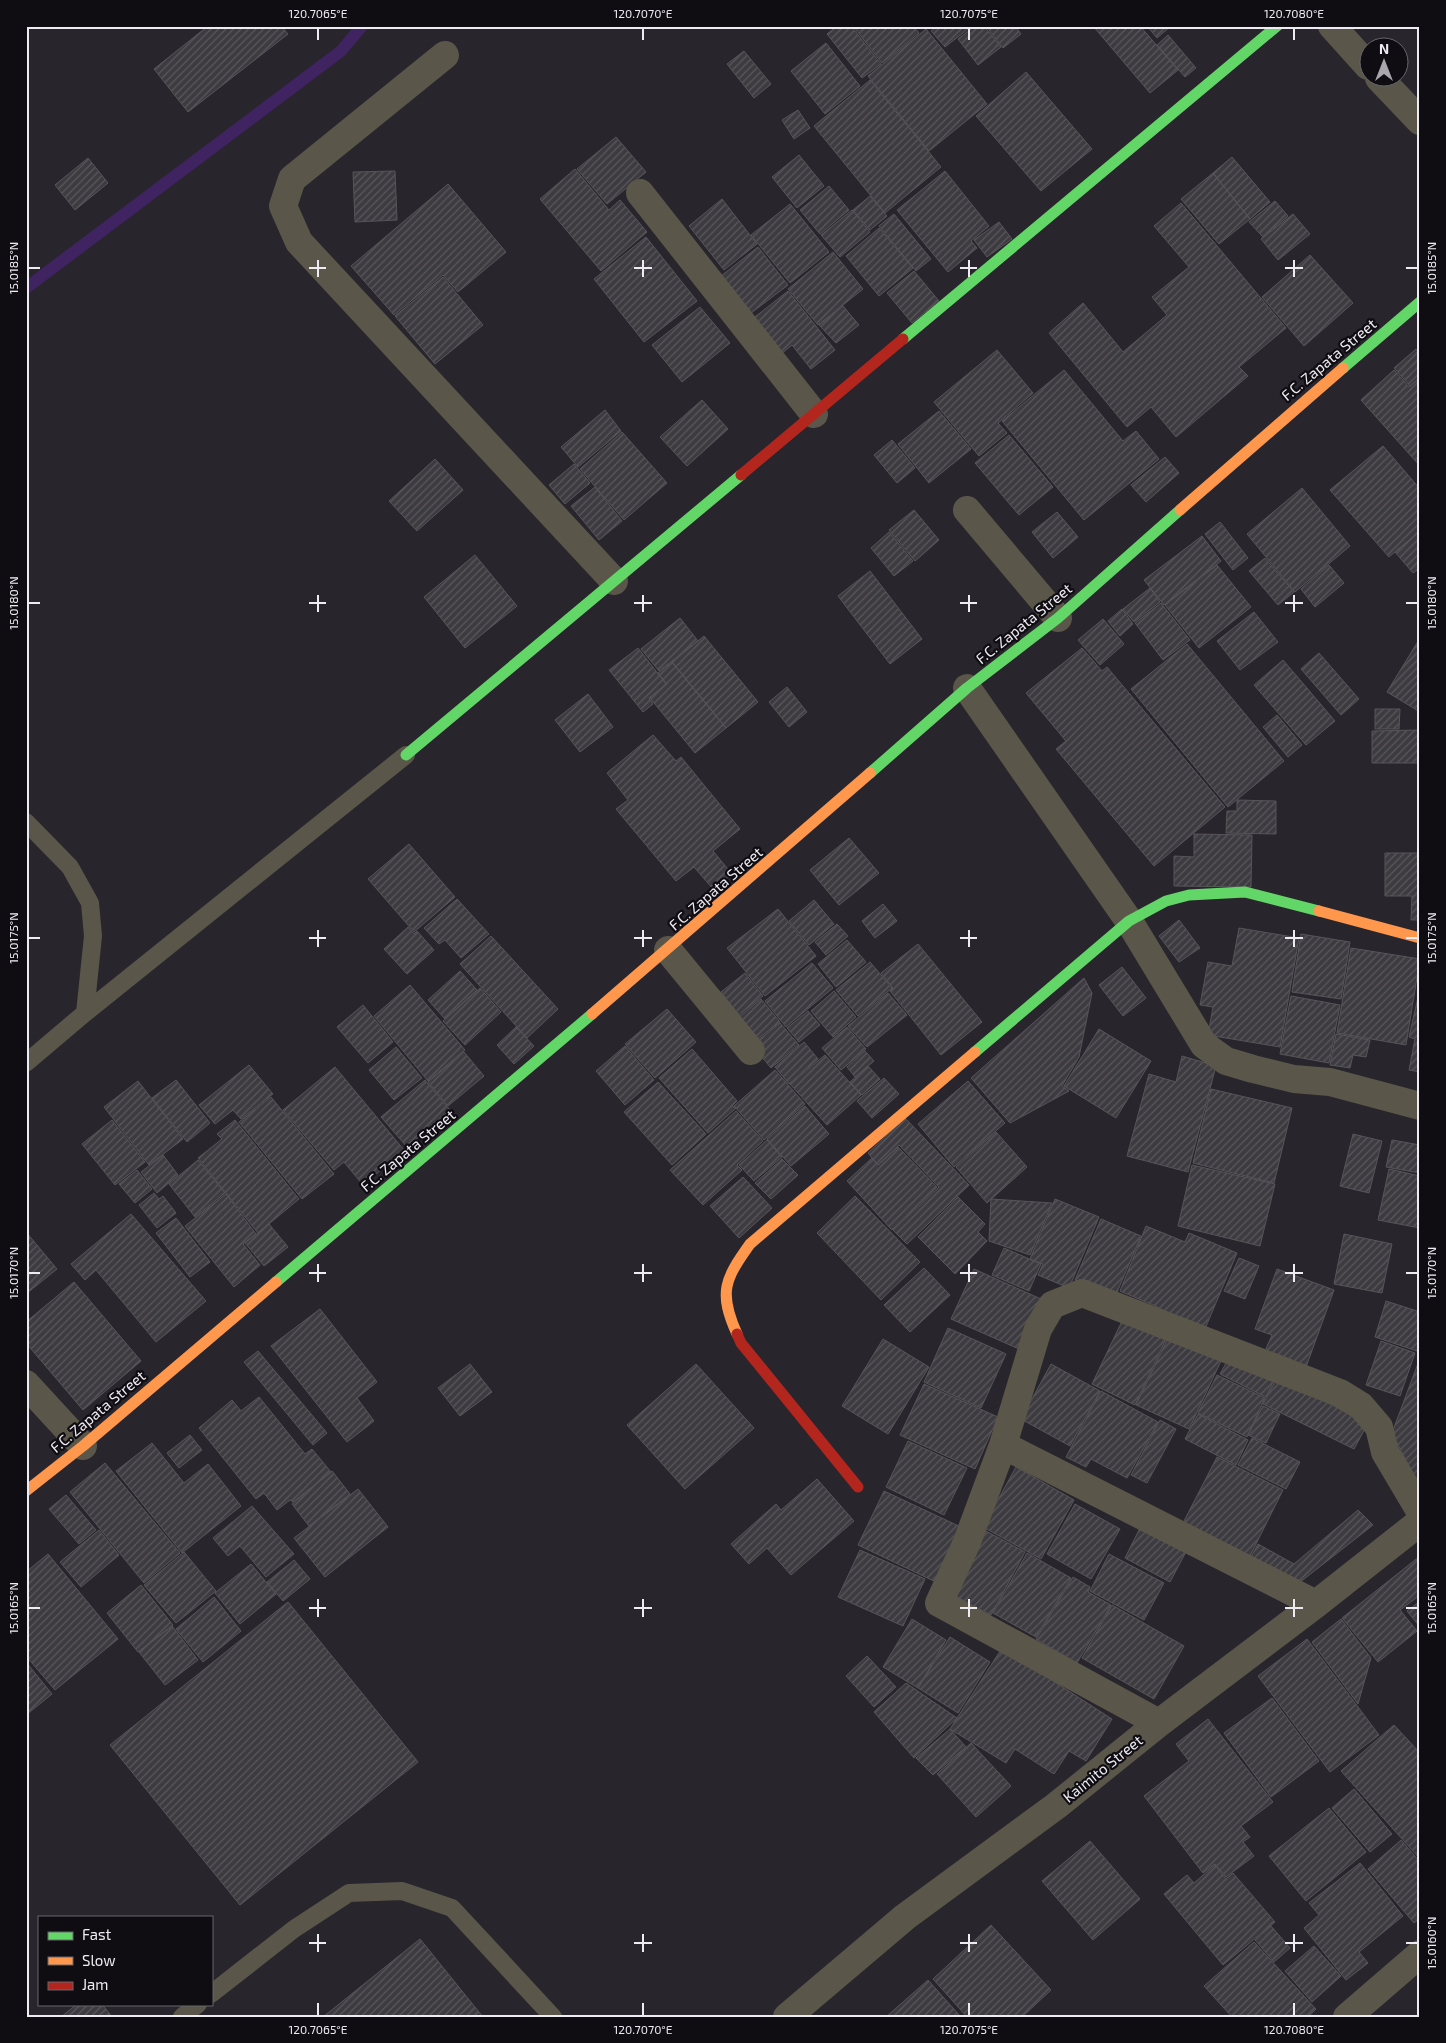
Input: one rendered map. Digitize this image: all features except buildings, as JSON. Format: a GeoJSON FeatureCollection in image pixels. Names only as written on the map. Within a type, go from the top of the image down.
{"type":"FeatureCollection","features":[{"type":"Feature","properties":{"kind":"street"},"geometry":{"type":"LineString","coordinates":[[406,755],[1277,26]]}},
{"type":"Feature","properties":{"kind":"street"},"geometry":{"type":"LineString","coordinates":[[1341,29],[1358,52]]}},
{"type":"Feature","properties":{"kind":"street"},"geometry":{"type":"LineString","coordinates":[[444,55],[292,179],[283,206],[299,242],[614,581]]}},
{"type":"Feature","properties":{"kind":"street"},"geometry":{"type":"LineString","coordinates":[[1389,88],[1420,121]]}},
{"type":"Feature","properties":{"kind":"street"},"geometry":{"type":"LineString","coordinates":[[640,194],[814,414]]}},
{"type":"Feature","properties":{"kind":"street","name":"F.C. Zapata Street"},"geometry":{"type":"LineString","coordinates":[[26,1491],[83,1446],[668,950],[967,688],[1058,618],[1288,415],[1420,302]]}},
{"type":"Feature","properties":{"kind":"street"},"geometry":{"type":"LineString","coordinates":[[967,510],[1058,618]]}},
{"type":"Feature","properties":{"kind":"street"},"geometry":{"type":"LineString","coordinates":[[967,688],[1129,921],[1204,1045],[1226,1061],[1294,1079],[1330,1082],[1420,1106]]}},
{"type":"Feature","properties":{"kind":"street"},"geometry":{"type":"LineString","coordinates":[[858,1488],[741,1343],[730,1323],[726,1296],[730,1274],[750,1244],[1129,921],[1166,901],[1189,895],[1245,892],[1420,938]]}},
{"type":"Feature","properties":{"kind":"street"},"geometry":{"type":"LineString","coordinates":[[668,950],[751,1051]]}},
{"type":"Feature","properties":{"kind":"street"},"geometry":{"type":"LineString","coordinates":[[1159,1722],[939,1603],[967,1542],[1003,1445],[1038,1329],[1052,1305],[1082,1293],[1340,1393],[1361,1406],[1379,1426],[1384,1452],[1420,1511]]}},
{"type":"Feature","properties":{"kind":"street"},"geometry":{"type":"LineString","coordinates":[[26,1384],[83,1446]]}},
{"type":"Feature","properties":{"kind":"street"},"geometry":{"type":"LineString","coordinates":[[1003,1445],[1316,1604]]}},
{"type":"Feature","properties":{"kind":"street","name":"Kaimito Street"},"geometry":{"type":"LineString","coordinates":[[786,2017],[905,1917],[1056,1806],[1159,1722],[1316,1604],[1420,1522]]}},
{"type":"Feature","properties":{"kind":"street"},"geometry":{"type":"LineString","coordinates":[[1347,2017],[1420,1954]]}},
{"type":"Feature","properties":{"kind":"lane"},"geometry":{"type":"LineString","coordinates":[[26,1063],[85,1013],[406,755]]}},
{"type":"Feature","properties":{"kind":"lane"},"geometry":{"type":"LineString","coordinates":[[26,822],[70,867],[90,903],[93,936],[85,1013]]}},
{"type":"Feature","properties":{"kind":"lane"},"geometry":{"type":"LineString","coordinates":[[212,1993],[294,1929],[349,1893],[402,1891],[452,1908],[554,2017]]}},
{"type":"Feature","properties":{"kind":"lane"},"geometry":{"type":"LineString","coordinates":[[182,2017],[196,2006]]}},
{"type":"Feature","properties":{"kind":"waterway"},"geometry":{"type":"LineString","coordinates":[[26,288],[341,51],[362,26]]}},
{"type":"Feature","properties":{"kind":"traffic: fast"},"geometry":{"type":"LineString","coordinates":[[903,339],[1277,26]]}},
{"type":"Feature","properties":{"kind":"traffic: fast"},"geometry":{"type":"LineString","coordinates":[[1343,368],[1420,302]]}},
{"type":"Feature","properties":{"kind":"traffic: fast"},"geometry":{"type":"LineString","coordinates":[[406,755],[741,475]]}},
{"type":"Feature","properties":{"kind":"traffic: fast"},"geometry":{"type":"LineString","coordinates":[[870,773],[967,688],[1058,618],[1180,510]]}},
{"type":"Feature","properties":{"kind":"traffic: fast"},"geometry":{"type":"LineString","coordinates":[[975,1052],[1129,921],[1166,901],[1189,895],[1245,892],[1319,911]]}},
{"type":"Feature","properties":{"kind":"traffic: fast"},"geometry":{"type":"LineString","coordinates":[[276,1282],[592,1014]]}},
{"type":"Feature","properties":{"kind":"traffic: slow"},"geometry":{"type":"LineString","coordinates":[[1180,510],[1343,368]]}},
{"type":"Feature","properties":{"kind":"traffic: slow"},"geometry":{"type":"LineString","coordinates":[[592,1014],[870,773]]}},
{"type":"Feature","properties":{"kind":"traffic: slow"},"geometry":{"type":"LineString","coordinates":[[1319,911],[1420,938]]}},
{"type":"Feature","properties":{"kind":"traffic: slow"},"geometry":{"type":"LineString","coordinates":[[737,1334],[728,1307],[727,1286],[735,1267],[750,1244],[975,1052]]}},
{"type":"Feature","properties":{"kind":"traffic: slow"},"geometry":{"type":"LineString","coordinates":[[26,1491],[83,1446],[276,1282]]}},
{"type":"Feature","properties":{"kind":"traffic: jam"},"geometry":{"type":"LineString","coordinates":[[741,475],[903,339]]}},
{"type":"Feature","properties":{"kind":"traffic: jam"},"geometry":{"type":"LineString","coordinates":[[737,1334],[741,1343],[858,1487]]}}]}
